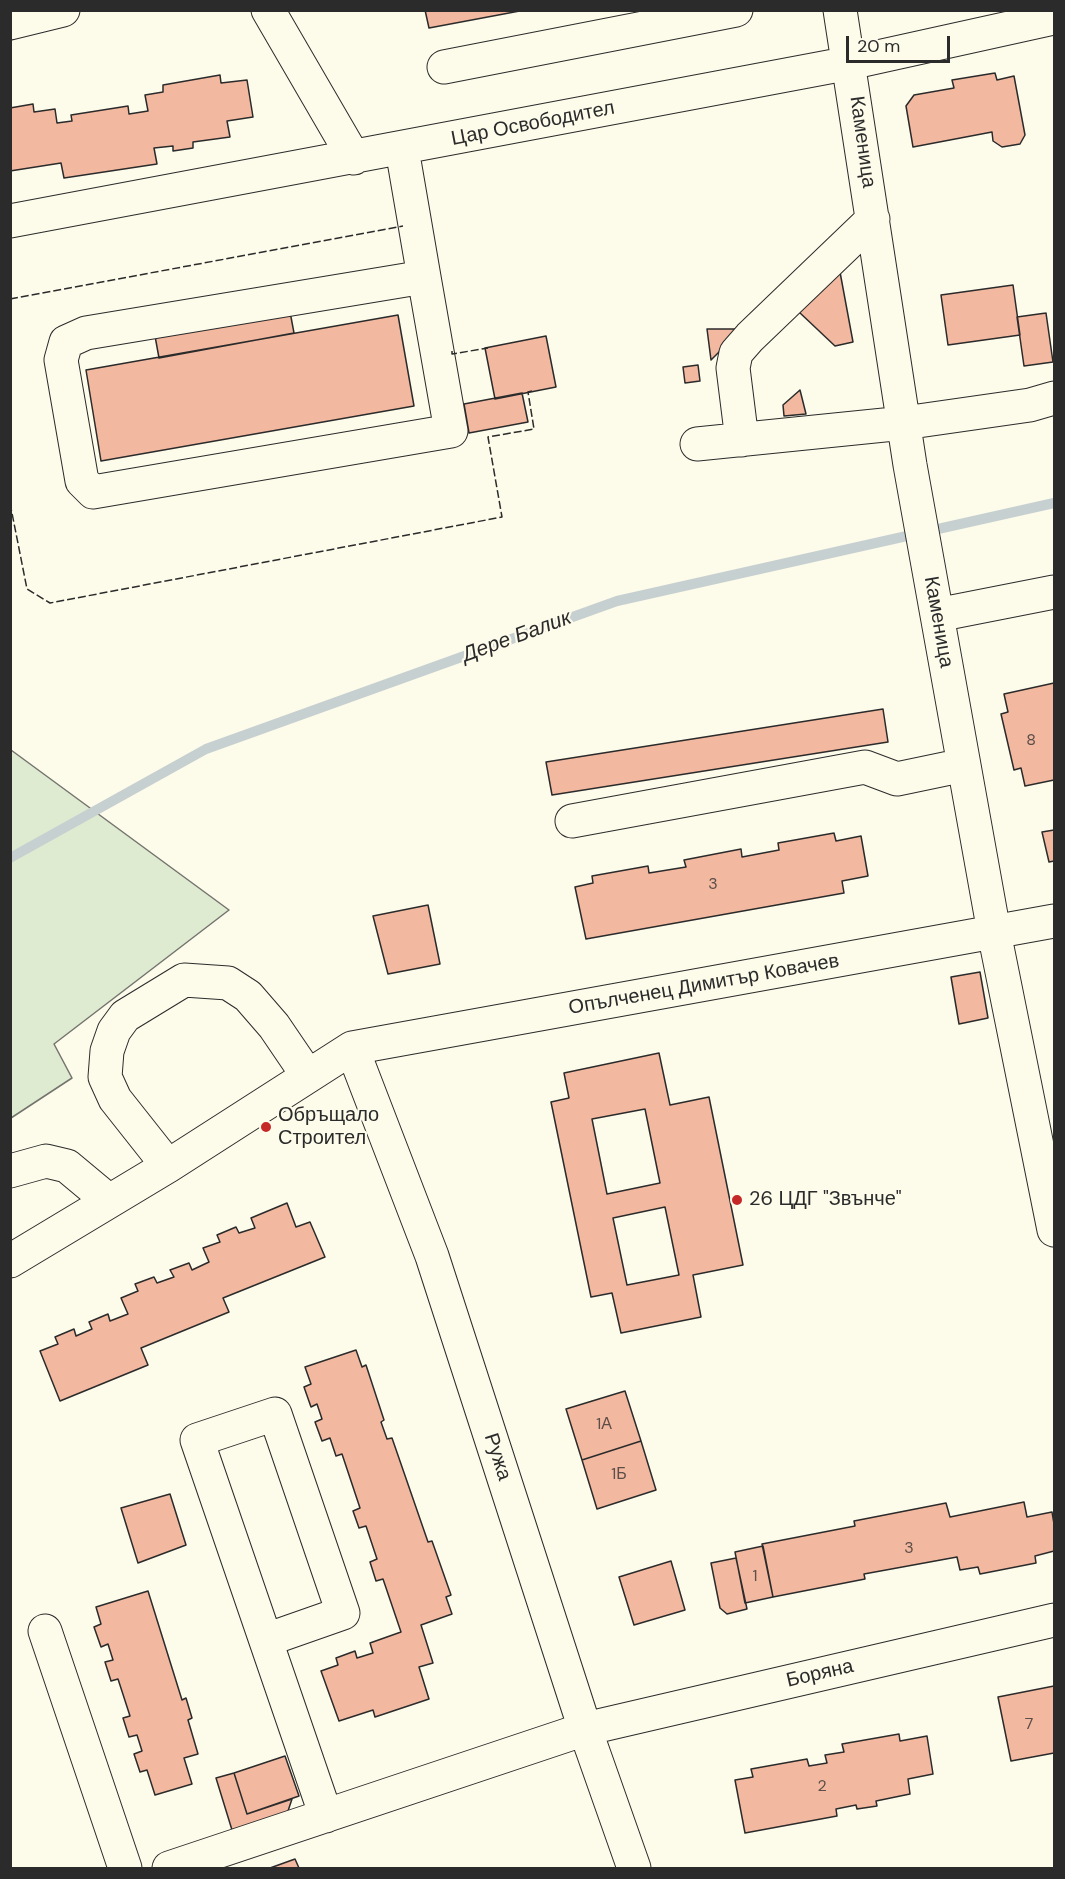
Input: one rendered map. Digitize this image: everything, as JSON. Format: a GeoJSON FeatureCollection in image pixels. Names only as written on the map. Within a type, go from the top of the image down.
{"type":"FeatureCollection","features":[{"type":"Feature","properties":{"kind":"street"},"geometry":{"type":"LineString","coordinates":[[10,23],[63,10]]}},
{"type":"Feature","properties":{"kind":"street"},"geometry":{"type":"LineString","coordinates":[[268,10],[354,158]]}},
{"type":"Feature","properties":{"kind":"street"},"geometry":{"type":"LineString","coordinates":[[444,67],[736,10]]}},
{"type":"Feature","properties":{"kind":"street","name":"Каменица"},"geometry":{"type":"LineString","coordinates":[[840,10],[850,63],[910,465],[994,932],[1054,1230]]}},
{"type":"Feature","properties":{"kind":"street","name":"Цар Освободител"},"geometry":{"type":"LineString","coordinates":[[10,221],[850,63],[1054,20]]}},
{"type":"Feature","properties":{"kind":"street"},"geometry":{"type":"LineString","coordinates":[[402,149],[451,431],[93,492],[82,481],[61,360],[66,342],[86,333],[424,277]]}},
{"type":"Feature","properties":{"kind":"street"},"geometry":{"type":"LineString","coordinates":[[742,440],[733,368],[736,354],[750,337],[873,219]]}},
{"type":"Feature","properties":{"kind":"street"},"geometry":{"type":"LineString","coordinates":[[698,444],[904,423],[1030,405],[1054,398]]}},
{"type":"Feature","properties":{"kind":"street"},"geometry":{"type":"LineString","coordinates":[[935,607],[1054,592]]}},
{"type":"Feature","properties":{"kind":"street"},"geometry":{"type":"LineString","coordinates":[[572,821],[865,767],[897,779],[964,765]]}},
{"type":"Feature","properties":{"kind":"street","name":"Опълченец Димитър Ковачев"},"geometry":{"type":"LineString","coordinates":[[352,1048],[1054,921]]}},
{"type":"Feature","properties":{"kind":"street"},"geometry":{"type":"LineString","coordinates":[[168,1166],[115,1099],[105,1077],[107,1051],[114,1031],[124,1016],[184,980],[228,983],[249,996],[274,1026],[308,1076]]}},
{"type":"Feature","properties":{"kind":"street"},"geometry":{"type":"LineString","coordinates":[[10,1261],[168,1166],[352,1048]]}},
{"type":"Feature","properties":{"kind":"street","name":"Ружа"},"geometry":{"type":"LineString","coordinates":[[352,1048],[432,1256],[585,1730],[634,1869]]}},
{"type":"Feature","properties":{"kind":"street"},"geometry":{"type":"LineString","coordinates":[[10,1171],[46,1161],[67,1166],[109,1201]]}},
{"type":"Feature","properties":{"kind":"street"},"geometry":{"type":"LineString","coordinates":[[266,1640],[343,1613],[275,1414],[197,1440],[326,1816]]}},
{"type":"Feature","properties":{"kind":"street","name":"Боряна"},"geometry":{"type":"LineString","coordinates":[[172,1868],[585,1730],[1054,1620]]}},
{"type":"Feature","properties":{"kind":"street"},"geometry":{"type":"LineString","coordinates":[[45,1630],[125,1869]]}},
{"type":"Feature","properties":{"kind":"green space"},"geometry":{"type":"Polygon","coordinates":[[[11,750],[229,910],[54,1044],[72,1078],[11,1118],[11,750]]]}},
{"type":"Feature","properties":{"kind":"building"},"geometry":{"type":"Polygon","coordinates":[[[425,10],[525,10],[429,28],[425,10]]]}},
{"type":"Feature","properties":{"kind":"building"},"geometry":{"type":"Polygon","coordinates":[[[995,73],[997,80],[1014,76],[1025,135],[1020,144],[1002,147],[993,141],[992,132],[913,147],[906,106],[914,95],[954,88],[952,80],[995,73]]]}},
{"type":"Feature","properties":{"kind":"building"},"geometry":{"type":"Polygon","coordinates":[[[220,75],[221,83],[247,80],[253,117],[227,121],[230,137],[193,142],[193,148],[173,151],[173,146],[154,148],[157,164],[64,178],[61,163],[10,171],[10,108],[33,104],[34,112],[55,109],[57,123],[72,121],[71,115],[128,106],[129,114],[148,111],[145,95],[163,92],[163,85],[220,75]]]}},
{"type":"Feature","properties":{"kind":"building"},"geometry":{"type":"Polygon","coordinates":[[[840,272],[853,342],[835,346],[799,312],[840,272]]]}},
{"type":"Feature","properties":{"kind":"building"},"geometry":{"type":"Polygon","coordinates":[[[1013,285],[1020,335],[948,345],[941,295],[1013,285]]]}},
{"type":"Feature","properties":{"kind":"building"},"geometry":{"type":"Polygon","coordinates":[[[288,301],[294,333],[159,358],[153,325],[288,301]]]}},
{"type":"Feature","properties":{"kind":"building"},"geometry":{"type":"Polygon","coordinates":[[[1046,313],[1053,362],[1024,366],[1017,317],[1046,313]]]}},
{"type":"Feature","properties":{"kind":"building"},"geometry":{"type":"Polygon","coordinates":[[[398,315],[414,406],[101,461],[86,370],[398,315]]]}},
{"type":"Feature","properties":{"kind":"building"},"geometry":{"type":"Polygon","coordinates":[[[707,329],[742,329],[711,360],[707,329]]]}},
{"type":"Feature","properties":{"kind":"building"},"geometry":{"type":"Polygon","coordinates":[[[546,336],[556,387],[495,399],[485,348],[546,336]]]}},
{"type":"Feature","properties":{"kind":"building"},"geometry":{"type":"Polygon","coordinates":[[[698,365],[700,381],[685,383],[683,367],[698,365]]]}},
{"type":"Feature","properties":{"kind":"building"},"geometry":{"type":"Polygon","coordinates":[[[800,390],[806,414],[784,416],[783,405],[800,390]]]}},
{"type":"Feature","properties":{"kind":"building"},"geometry":{"type":"Polygon","coordinates":[[[522,393],[528,422],[469,433],[464,404],[522,393]]]}},
{"type":"Feature","properties":{"kind":"building"},"geometry":{"type":"Polygon","coordinates":[[[1054,683],[1054,780],[1025,786],[1021,768],[1014,770],[1001,714],[1008,712],[1004,694],[1054,683]]]}},
{"type":"Feature","properties":{"kind":"building"},"geometry":{"type":"Polygon","coordinates":[[[883,709],[888,742],[552,795],[546,762],[883,709]]]}},
{"type":"Feature","properties":{"kind":"building"},"geometry":{"type":"Polygon","coordinates":[[[1054,830],[1054,861],[1049,862],[1042,832],[1054,830]]]}},
{"type":"Feature","properties":{"kind":"building"},"geometry":{"type":"Polygon","coordinates":[[[834,833],[836,841],[861,836],[868,876],[842,881],[844,893],[586,939],[575,887],[593,883],[592,876],[648,866],[649,873],[686,867],[684,860],[741,849],[742,857],[779,850],[778,843],[834,833]]]}},
{"type":"Feature","properties":{"kind":"building"},"geometry":{"type":"Polygon","coordinates":[[[428,905],[440,964],[388,974],[373,916],[428,905]]]}},
{"type":"Feature","properties":{"kind":"building"},"geometry":{"type":"Polygon","coordinates":[[[980,972],[988,1018],[959,1024],[951,977],[980,972]]]}},
{"type":"Feature","properties":{"kind":"building"},"geometry":{"type":"Polygon","coordinates":[[[659,1053],[670,1105],[709,1097],[743,1265],[693,1275],[701,1317],[621,1333],[612,1293],[591,1297],[551,1102],[569,1098],[564,1073],[659,1053]],[[645,1109],[592,1119],[607,1194],[660,1183],[645,1109]],[[665,1207],[613,1218],[627,1285],[679,1275],[665,1207]]]}},
{"type":"Feature","properties":{"kind":"building"},"geometry":{"type":"Polygon","coordinates":[[[287,1203],[296,1227],[310,1222],[325,1257],[223,1298],[229,1312],[141,1348],[148,1365],[60,1401],[40,1351],[58,1344],[55,1337],[74,1329],[76,1336],[92,1329],[89,1322],[108,1314],[110,1321],[128,1314],[121,1298],[138,1291],[135,1284],[154,1277],[157,1283],[174,1277],[170,1270],[189,1263],[192,1270],[209,1262],[203,1248],[220,1242],[217,1235],[236,1227],[239,1233],[255,1228],[251,1218],[287,1203]]]}},
{"type":"Feature","properties":{"kind":"building"},"geometry":{"type":"Polygon","coordinates":[[[356,1350],[362,1367],[366,1365],[384,1420],[381,1422],[387,1439],[392,1438],[428,1542],[432,1541],[451,1595],[446,1597],[452,1614],[421,1625],[433,1663],[419,1667],[429,1699],[375,1717],[373,1710],[339,1721],[321,1671],[338,1665],[336,1658],[355,1651],[357,1658],[373,1653],[370,1643],[401,1632],[383,1579],[376,1581],[370,1562],[377,1559],[366,1526],[359,1528],[353,1511],[360,1508],[342,1454],[336,1456],[330,1438],[322,1441],[315,1422],[322,1419],[317,1404],[311,1407],[304,1387],[311,1384],[305,1367],[356,1350]]]}},
{"type":"Feature","properties":{"kind":"building"},"geometry":{"type":"Polygon","coordinates":[[[625,1391],[641,1441],[582,1460],[566,1409],[625,1391]]]}},
{"type":"Feature","properties":{"kind":"building"},"geometry":{"type":"Polygon","coordinates":[[[641,1441],[656,1490],[597,1509],[582,1460],[641,1441]]]}},
{"type":"Feature","properties":{"kind":"building"},"geometry":{"type":"Polygon","coordinates":[[[170,1494],[186,1545],[138,1563],[121,1508],[170,1494]]]}},
{"type":"Feature","properties":{"kind":"building"},"geometry":{"type":"Polygon","coordinates":[[[1024,1502],[1027,1517],[1052,1512],[1054,1551],[1035,1556],[1036,1563],[980,1574],[978,1567],[960,1570],[957,1557],[864,1574],[865,1579],[773,1597],[762,1544],[855,1526],[854,1521],[946,1503],[950,1517],[1024,1502]]]}},
{"type":"Feature","properties":{"kind":"building"},"geometry":{"type":"Polygon","coordinates":[[[763,1546],[773,1597],[745,1603],[735,1552],[763,1546]]]}},
{"type":"Feature","properties":{"kind":"building"},"geometry":{"type":"Polygon","coordinates":[[[736,1558],[747,1609],[727,1614],[720,1608],[711,1563],[736,1558]]]}},
{"type":"Feature","properties":{"kind":"building"},"geometry":{"type":"Polygon","coordinates":[[[671,1561],[685,1610],[634,1625],[619,1577],[671,1561]]]}},
{"type":"Feature","properties":{"kind":"building"},"geometry":{"type":"Polygon","coordinates":[[[148,1591],[182,1700],[186,1698],[192,1718],[188,1720],[198,1754],[184,1758],[192,1784],[155,1795],[147,1770],[140,1772],[134,1754],[142,1751],[137,1735],[129,1737],[123,1718],[130,1716],[118,1679],[111,1681],[105,1662],[113,1660],[108,1644],[101,1647],[94,1627],[101,1624],[96,1607],[148,1591]]]}},
{"type":"Feature","properties":{"kind":"building"},"geometry":{"type":"Polygon","coordinates":[[[1054,1686],[1054,1753],[1011,1761],[998,1697],[1054,1686]]]}},
{"type":"Feature","properties":{"kind":"building"},"geometry":{"type":"Polygon","coordinates":[[[899,1734],[900,1741],[927,1736],[933,1774],[908,1779],[910,1794],[876,1801],[877,1806],[857,1809],[856,1805],[836,1809],[837,1816],[745,1833],[735,1780],[753,1777],[751,1769],[807,1759],[809,1766],[827,1763],[825,1755],[844,1752],[842,1744],[899,1734]]]}},
{"type":"Feature","properties":{"kind":"building"},"geometry":{"type":"Polygon","coordinates":[[[285,1756],[299,1796],[247,1814],[234,1773],[285,1756]]]}},
{"type":"Feature","properties":{"kind":"building"},"geometry":{"type":"Polygon","coordinates":[[[234,1773],[247,1814],[292,1799],[287,1814],[232,1830],[216,1778],[234,1773]]]}},
{"type":"Feature","properties":{"kind":"building"},"geometry":{"type":"Polygon","coordinates":[[[295,1859],[299,1868],[270,1868],[295,1859]]]}},
{"type":"Feature","properties":{"kind":"waterway","name":"Дере Балик"},"geometry":{"type":"LineString","coordinates":[[10,858],[206,749],[617,601],[1054,503]]}},
{"type":"Feature","properties":{"kind":"fence"},"geometry":{"type":"LineString","coordinates":[[10,299],[403,226]]}},
{"type":"Feature","properties":{"kind":"fence"},"geometry":{"type":"LineString","coordinates":[[452,351],[452,354],[488,348]]}},
{"type":"Feature","properties":{"kind":"fence"},"geometry":{"type":"LineString","coordinates":[[10,503],[27,589],[50,603],[502,517],[488,437],[534,429],[528,392],[532,391]]}},
{"type":"Feature","properties":{"kind":"place","name":"Обръщало Строител"},"geometry":{"type":"Point","coordinates":[266,1127]}},
{"type":"Feature","properties":{"kind":"place","name":"26 ЦДГ \"Звънче\""},"geometry":{"type":"Point","coordinates":[737,1200]}}]}
